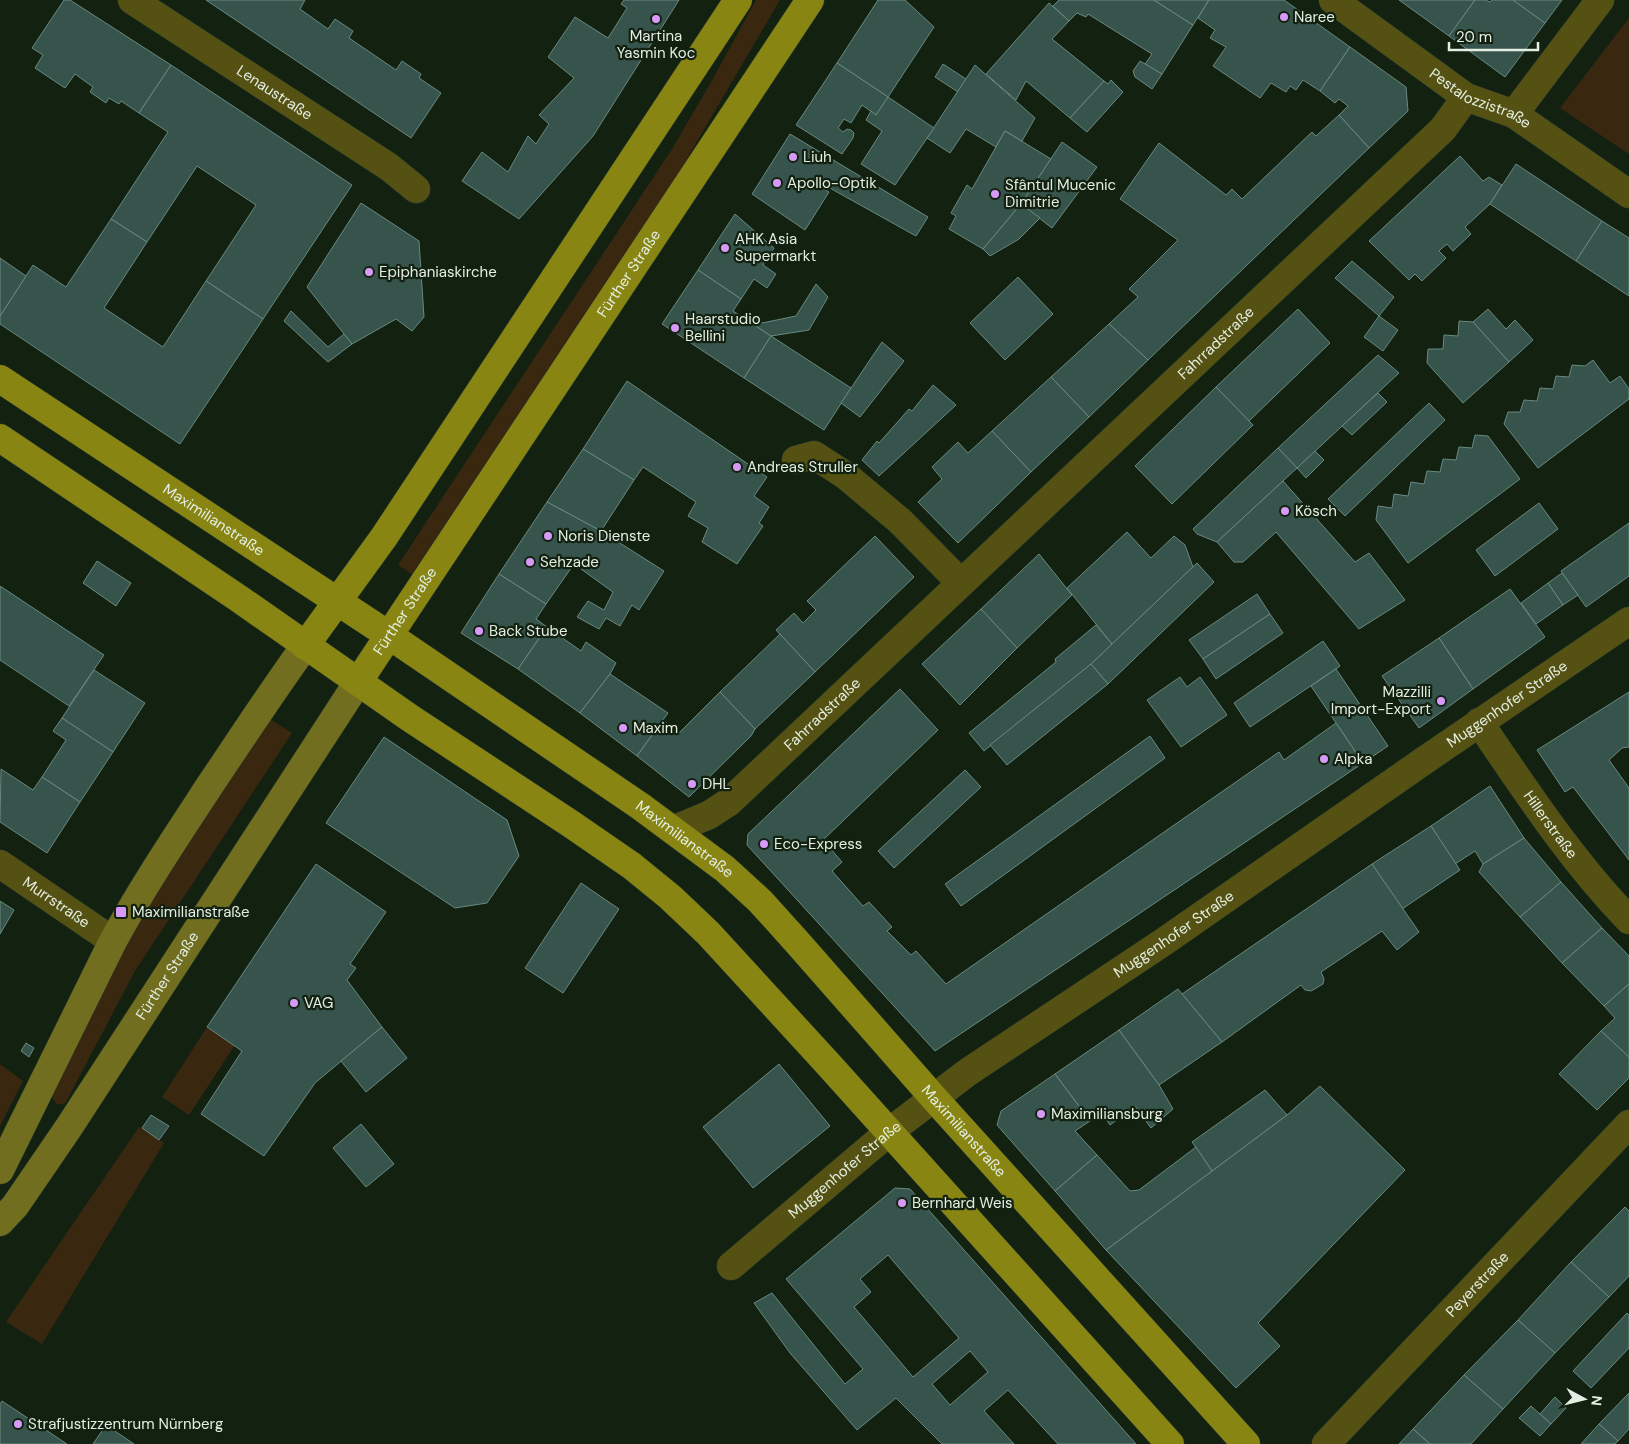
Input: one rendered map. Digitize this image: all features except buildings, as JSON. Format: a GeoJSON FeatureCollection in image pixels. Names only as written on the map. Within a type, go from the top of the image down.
{"type":"FeatureCollection","features":[{"type":"Feature","properties":{"kind":"main road"},"geometry":{"type":"LineString","coordinates":[[0,1170],[113,941],[160,861],[274,690],[384,537],[738,0]]}},
{"type":"Feature","properties":{"kind":"main road","name":"Fürther Straße"},"geometry":{"type":"LineString","coordinates":[[0,1222],[15,1206],[69,1127],[358,682],[810,0]]}},
{"type":"Feature","properties":{"kind":"main road","name":"Maximilianstraße"},"geometry":{"type":"LineString","coordinates":[[0,379],[390,636],[673,830],[725,869],[760,901],[813,959],[933,1097],[1246,1444]]}},
{"type":"Feature","properties":{"kind":"main road"},"geometry":{"type":"LineString","coordinates":[[0,438],[238,598],[358,682],[578,829],[632,866],[664,891],[708,933],[1170,1444]]}},
{"type":"Feature","properties":{"kind":"street","name":"Lenaustraße"},"geometry":{"type":"LineString","coordinates":[[132,0],[389,167],[416,189]]}},
{"type":"Feature","properties":{"kind":"street","name":"Pestalozzistraße"},"geometry":{"type":"LineString","coordinates":[[1333,0],[1466,97],[1514,114],[1629,194]]}},
{"type":"Feature","properties":{"kind":"street"},"geometry":{"type":"LineString","coordinates":[[1514,114],[1600,0]]}},
{"type":"Feature","properties":{"kind":"street","name":"Fahrradstraße"},"geometry":{"type":"LineString","coordinates":[[673,830],[719,809],[740,791],[1443,129],[1466,97]]}},
{"type":"Feature","properties":{"kind":"street"},"geometry":{"type":"LineString","coordinates":[[796,460],[814,454],[845,475],[900,521],[961,583]]}},
{"type":"Feature","properties":{"kind":"street","name":"Muggenhofer Straße"},"geometry":{"type":"LineString","coordinates":[[732,1266],[889,1132],[933,1097],[1162,943],[1479,722],[1629,621]]}},
{"type":"Feature","properties":{"kind":"street","name":"Hillerstraße"},"geometry":{"type":"LineString","coordinates":[[1479,722],[1549,824],[1629,920]]}},
{"type":"Feature","properties":{"kind":"street","name":"Murrstraße"},"geometry":{"type":"LineString","coordinates":[[0,864],[113,941]]}},
{"type":"Feature","properties":{"kind":"street","name":"Peyerstraße"},"geometry":{"type":"LineString","coordinates":[[1326,1444],[1629,1124]]}},
{"type":"Feature","properties":{"kind":"shaded area"},"geometry":{"type":"Polygon","coordinates":[[[756,0],[780,0],[682,167],[412,574],[398,565],[672,149],[756,0]]]}},
{"type":"Feature","properties":{"kind":"shaded area"},"geometry":{"type":"Polygon","coordinates":[[[1629,18],[1629,154],[1560,108],[1629,18]]]}},
{"type":"Feature","properties":{"kind":"shaded area"},"geometry":{"type":"Polygon","coordinates":[[[270,719],[292,733],[135,971],[66,1102],[64,1104],[57,1104],[53,1099],[53,1095],[138,922],[270,719]]]}},
{"type":"Feature","properties":{"kind":"shaded area"},"geometry":{"type":"Polygon","coordinates":[[[207,1027],[235,1045],[189,1115],[162,1097],[207,1027]]]}},
{"type":"Feature","properties":{"kind":"shaded area"},"geometry":{"type":"Polygon","coordinates":[[[0,1064],[23,1081],[0,1126],[0,1064]]]}},
{"type":"Feature","properties":{"kind":"shaded area"},"geometry":{"type":"Polygon","coordinates":[[[139,1127],[164,1143],[42,1344],[6,1322],[139,1127]]]}},
{"type":"Feature","properties":{"kind":"place","name":"Naree"},"geometry":{"type":"Point","coordinates":[1284,17]}},
{"type":"Feature","properties":{"kind":"place","name":"Martina Yasmin Koc"},"geometry":{"type":"Point","coordinates":[656,19]}},
{"type":"Feature","properties":{"kind":"place","name":"Liuh"},"geometry":{"type":"Point","coordinates":[793,157]}},
{"type":"Feature","properties":{"kind":"place","name":"Apollo-Optik"},"geometry":{"type":"Point","coordinates":[777,183]}},
{"type":"Feature","properties":{"kind":"place","name":"Sfântul Mucenic Dimitrie"},"geometry":{"type":"Point","coordinates":[995,194]}},
{"type":"Feature","properties":{"kind":"place","name":"AHK Asia Supermarkt"},"geometry":{"type":"Point","coordinates":[725,248]}},
{"type":"Feature","properties":{"kind":"place","name":"Epiphaniaskirche"},"geometry":{"type":"Point","coordinates":[369,272]}},
{"type":"Feature","properties":{"kind":"place","name":"Haarstudio Bellini"},"geometry":{"type":"Point","coordinates":[675,328]}},
{"type":"Feature","properties":{"kind":"place","name":"Andreas Struller"},"geometry":{"type":"Point","coordinates":[737,467]}},
{"type":"Feature","properties":{"kind":"place","name":"Kösch"},"geometry":{"type":"Point","coordinates":[1285,511]}},
{"type":"Feature","properties":{"kind":"place","name":"Noris Dienste"},"geometry":{"type":"Point","coordinates":[548,536]}},
{"type":"Feature","properties":{"kind":"place","name":"Sehzade"},"geometry":{"type":"Point","coordinates":[530,562]}},
{"type":"Feature","properties":{"kind":"place","name":"Back Stube"},"geometry":{"type":"Point","coordinates":[479,631]}},
{"type":"Feature","properties":{"kind":"place","name":"Mazzilli Import-Export"},"geometry":{"type":"Point","coordinates":[1441,701]}},
{"type":"Feature","properties":{"kind":"place","name":"Maxim"},"geometry":{"type":"Point","coordinates":[623,728]}},
{"type":"Feature","properties":{"kind":"place","name":"Alpka"},"geometry":{"type":"Point","coordinates":[1324,759]}},
{"type":"Feature","properties":{"kind":"place","name":"DHL"},"geometry":{"type":"Point","coordinates":[692,784]}},
{"type":"Feature","properties":{"kind":"place","name":"Eco-Express"},"geometry":{"type":"Point","coordinates":[764,844]}},
{"type":"Feature","properties":{"kind":"place","name":"Maximilianstraße"},"geometry":{"type":"Point","coordinates":[121,912]}},
{"type":"Feature","properties":{"kind":"place","name":"VAG"},"geometry":{"type":"Point","coordinates":[294,1003]}},
{"type":"Feature","properties":{"kind":"place","name":"Maximiliansburg"},"geometry":{"type":"Point","coordinates":[1041,1114]}},
{"type":"Feature","properties":{"kind":"place","name":"Bernhard Weis"},"geometry":{"type":"Point","coordinates":[902,1203]}},
{"type":"Feature","properties":{"kind":"place","name":"Strafjustizzentrum Nürnberg"},"geometry":{"type":"Point","coordinates":[18,1424]}}]}
